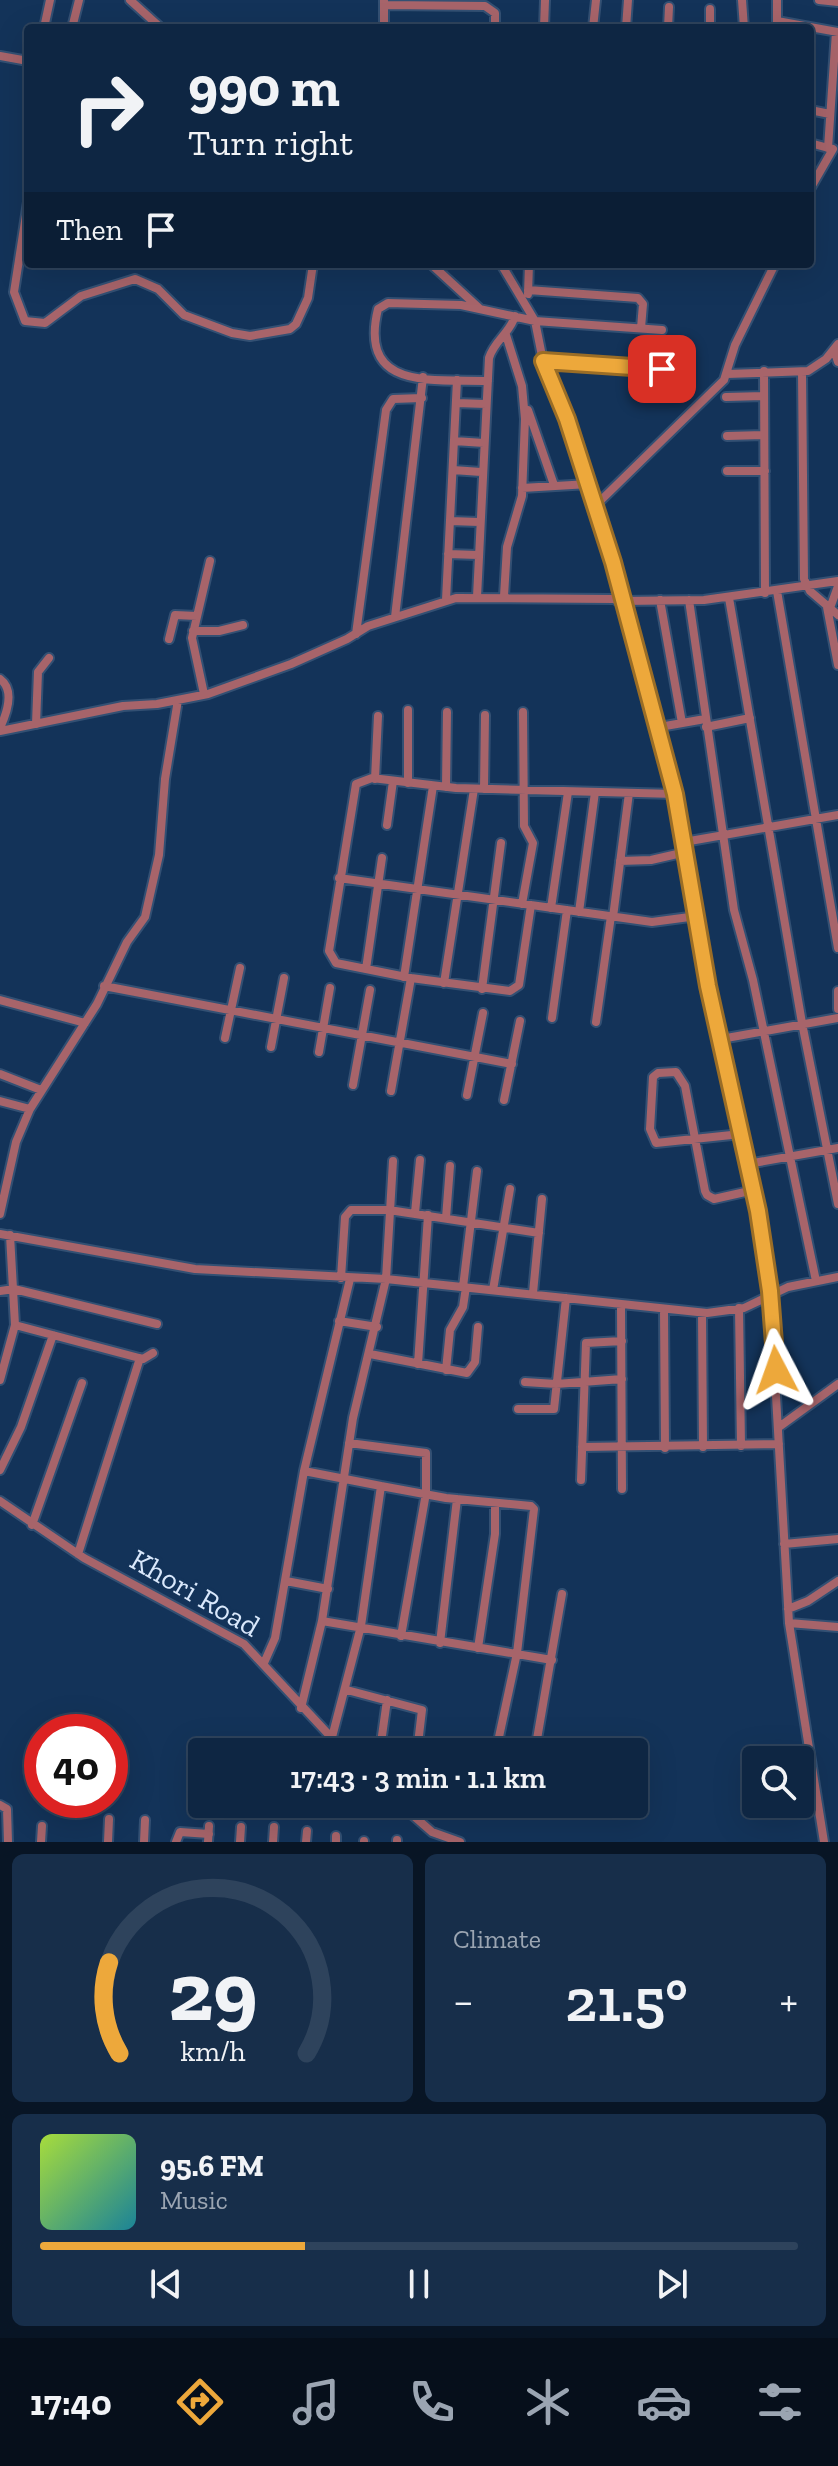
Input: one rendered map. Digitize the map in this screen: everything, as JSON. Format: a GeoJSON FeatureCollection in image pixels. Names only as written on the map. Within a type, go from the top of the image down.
{"type":"FeatureCollection","features":[{"type":"Feature","properties":{"kind":"street"},"geometry":{"type":"LineString","coordinates":[[45,24],[50,0]]}},
{"type":"Feature","properties":{"kind":"street"},"geometry":{"type":"LineString","coordinates":[[73,24],[79,0]]}},
{"type":"Feature","properties":{"kind":"street"},"geometry":{"type":"LineString","coordinates":[[130,0],[157,24]]}},
{"type":"Feature","properties":{"kind":"street"},"geometry":{"type":"LineString","coordinates":[[544,24],[545,0]]}},
{"type":"Feature","properties":{"kind":"street"},"geometry":{"type":"LineString","coordinates":[[593,24],[596,0]]}},
{"type":"Feature","properties":{"kind":"street"},"geometry":{"type":"LineString","coordinates":[[626,24],[628,0]]}},
{"type":"Feature","properties":{"kind":"street"},"geometry":{"type":"LineString","coordinates":[[742,0],[744,24]]}},
{"type":"Feature","properties":{"kind":"street"},"geometry":{"type":"LineString","coordinates":[[777,0],[777,24]]}},
{"type":"Feature","properties":{"kind":"street"},"geometry":{"type":"LineString","coordinates":[[819,0],[838,2]]}},
{"type":"Feature","properties":{"kind":"street"},"geometry":{"type":"LineString","coordinates":[[384,24],[384,2],[485,6],[495,13],[495,24]]}},
{"type":"Feature","properties":{"kind":"street"},"geometry":{"type":"LineString","coordinates":[[668,24],[669,7]]}},
{"type":"Feature","properties":{"kind":"street"},"geometry":{"type":"LineString","coordinates":[[710,9],[710,24]]}},
{"type":"Feature","properties":{"kind":"street"},"geometry":{"type":"LineString","coordinates":[[814,29],[837,32],[830,114],[833,149],[814,182]]}},
{"type":"Feature","properties":{"kind":"street"},"geometry":{"type":"LineString","coordinates":[[0,56],[24,60]]}},
{"type":"Feature","properties":{"kind":"street"},"geometry":{"type":"LineString","coordinates":[[814,111],[830,114]]}},
{"type":"Feature","properties":{"kind":"street"},"geometry":{"type":"LineString","coordinates":[[24,228],[14,292],[25,321],[52,320],[81,296],[135,279],[149,282],[184,315],[232,333],[277,333],[290,329],[303,314],[312,268]]}},
{"type":"Feature","properties":{"kind":"street"},"geometry":{"type":"LineString","coordinates":[[442,268],[480,308]]}},
{"type":"Feature","properties":{"kind":"street"},"geometry":{"type":"LineString","coordinates":[[503,268],[535,321],[543,361],[589,484],[621,601],[633,631],[654,728],[675,794],[721,1039],[754,1190],[771,1297],[789,1623],[824,1842]]}},
{"type":"Feature","properties":{"kind":"street"},"geometry":{"type":"LineString","coordinates":[[527,307],[529,268]]}},
{"type":"Feature","properties":{"kind":"street"},"geometry":{"type":"LineString","coordinates":[[594,507],[727,374],[735,345],[773,268]]}},
{"type":"Feature","properties":{"kind":"street"},"geometry":{"type":"LineString","coordinates":[[528,290],[638,298],[643,304],[641,328]]}},
{"type":"Feature","properties":{"kind":"street"},"geometry":{"type":"LineString","coordinates":[[488,381],[399,374],[384,366],[376,340],[378,309],[388,303],[480,308],[535,321],[662,330]]}},
{"type":"Feature","properties":{"kind":"street"},"geometry":{"type":"LineString","coordinates":[[477,597],[481,472],[490,353],[506,335],[515,316]]}},
{"type":"Feature","properties":{"kind":"street"},"geometry":{"type":"LineString","coordinates":[[506,335],[554,485]]}},
{"type":"Feature","properties":{"kind":"street"},"geometry":{"type":"LineString","coordinates":[[727,374],[802,372],[819,366],[836,347]]}},
{"type":"Feature","properties":{"kind":"street"},"geometry":{"type":"LineString","coordinates":[[836,347],[838,362]]}},
{"type":"Feature","properties":{"kind":"street"},"geometry":{"type":"LineString","coordinates":[[543,361],[662,369]]}},
{"type":"Feature","properties":{"kind":"street"},"geometry":{"type":"LineString","coordinates":[[764,371],[765,593]]}},
{"type":"Feature","properties":{"kind":"street"},"geometry":{"type":"LineString","coordinates":[[802,372],[805,586],[832,610]]}},
{"type":"Feature","properties":{"kind":"street"},"geometry":{"type":"LineString","coordinates":[[395,617],[423,377]]}},
{"type":"Feature","properties":{"kind":"street"},"geometry":{"type":"LineString","coordinates":[[446,600],[457,380]]}},
{"type":"Feature","properties":{"kind":"street"},"geometry":{"type":"LineString","coordinates":[[726,397],[764,396]]}},
{"type":"Feature","properties":{"kind":"street"},"geometry":{"type":"LineString","coordinates":[[356,634],[386,410],[393,399],[422,398]]}},
{"type":"Feature","properties":{"kind":"street"},"geometry":{"type":"LineString","coordinates":[[504,596],[507,547],[522,488],[525,400]]}},
{"type":"Feature","properties":{"kind":"street"},"geometry":{"type":"LineString","coordinates":[[456,403],[486,404]]}},
{"type":"Feature","properties":{"kind":"street"},"geometry":{"type":"LineString","coordinates":[[727,436],[764,435]]}},
{"type":"Feature","properties":{"kind":"street"},"geometry":{"type":"LineString","coordinates":[[454,441],[484,443]]}},
{"type":"Feature","properties":{"kind":"street"},"geometry":{"type":"LineString","coordinates":[[453,470],[481,472]]}},
{"type":"Feature","properties":{"kind":"street"},"geometry":{"type":"LineString","coordinates":[[727,471],[765,471]]}},
{"type":"Feature","properties":{"kind":"street"},"geometry":{"type":"LineString","coordinates":[[522,488],[589,484]]}},
{"type":"Feature","properties":{"kind":"street"},"geometry":{"type":"LineString","coordinates":[[450,521],[479,522]]}},
{"type":"Feature","properties":{"kind":"street"},"geometry":{"type":"LineString","coordinates":[[448,554],[478,555]]}},
{"type":"Feature","properties":{"kind":"street"},"geometry":{"type":"LineString","coordinates":[[204,694],[193,653],[193,631],[210,561]]}},
{"type":"Feature","properties":{"kind":"street"},"geometry":{"type":"LineString","coordinates":[[0,679],[5,682],[9,696],[0,730],[204,694],[291,664],[395,617],[446,600],[504,596],[621,601],[689,600],[838,584],[832,610],[838,665]]}},
{"type":"Feature","properties":{"kind":"street"},"geometry":{"type":"LineString","coordinates":[[777,591],[838,948]]}},
{"type":"Feature","properties":{"kind":"street"},"geometry":{"type":"LineString","coordinates":[[729,598],[802,1023],[838,1204]]}},
{"type":"Feature","properties":{"kind":"street"},"geometry":{"type":"LineString","coordinates":[[660,600],[682,723]]}},
{"type":"Feature","properties":{"kind":"street"},"geometry":{"type":"LineString","coordinates":[[689,600],[734,910],[816,1281]]}},
{"type":"Feature","properties":{"kind":"street"},"geometry":{"type":"LineString","coordinates":[[169,639],[175,615],[197,616]]}},
{"type":"Feature","properties":{"kind":"street"},"geometry":{"type":"LineString","coordinates":[[193,631],[219,631],[243,625]]}},
{"type":"Feature","properties":{"kind":"street"},"geometry":{"type":"LineString","coordinates":[[36,724],[38,672],[49,658]]}},
{"type":"Feature","properties":{"kind":"street"},"geometry":{"type":"LineString","coordinates":[[0,1214],[4,1177],[30,1109],[85,1023],[145,917],[159,855],[165,779],[178,700]]}},
{"type":"Feature","properties":{"kind":"street"},"geometry":{"type":"LineString","coordinates":[[408,710],[408,783]]}},
{"type":"Feature","properties":{"kind":"street"},"geometry":{"type":"LineString","coordinates":[[446,787],[447,712]]}},
{"type":"Feature","properties":{"kind":"street"},"geometry":{"type":"LineString","coordinates":[[523,712],[525,790],[524,826],[533,843],[519,985],[504,992],[336,963],[331,958],[339,878],[356,784],[363,779],[479,789],[525,790],[568,792],[675,794]]}},
{"type":"Feature","properties":{"kind":"street"},"geometry":{"type":"LineString","coordinates":[[444,983],[479,789],[485,715]]}},
{"type":"Feature","properties":{"kind":"street"},"geometry":{"type":"LineString","coordinates":[[375,779],[378,716]]}},
{"type":"Feature","properties":{"kind":"street"},"geometry":{"type":"LineString","coordinates":[[654,728],[750,718]]}},
{"type":"Feature","properties":{"kind":"street"},"geometry":{"type":"LineString","coordinates":[[387,825],[393,781]]}},
{"type":"Feature","properties":{"kind":"street"},"geometry":{"type":"LineString","coordinates":[[391,1091],[401,1043],[416,888],[433,786]]}},
{"type":"Feature","properties":{"kind":"street"},"geometry":{"type":"LineString","coordinates":[[551,908],[568,792]]}},
{"type":"Feature","properties":{"kind":"street"},"geometry":{"type":"LineString","coordinates":[[579,912],[595,792]]}},
{"type":"Feature","properties":{"kind":"street"},"geometry":{"type":"LineString","coordinates":[[596,1022],[629,793]]}},
{"type":"Feature","properties":{"kind":"street"},"geometry":{"type":"LineString","coordinates":[[620,861],[651,860],[722,835],[838,815]]}},
{"type":"Feature","properties":{"kind":"street"},"geometry":{"type":"LineString","coordinates":[[482,989],[501,843]]}},
{"type":"Feature","properties":{"kind":"street"},"geometry":{"type":"LineString","coordinates":[[366,969],[382,858]]}},
{"type":"Feature","properties":{"kind":"street"},"geometry":{"type":"LineString","coordinates":[[339,878],[652,922],[697,916]]}},
{"type":"Feature","properties":{"kind":"street"},"geometry":{"type":"LineString","coordinates":[[552,1018],[567,910]]}},
{"type":"Feature","properties":{"kind":"street"},"geometry":{"type":"LineString","coordinates":[[225,1038],[240,968]]}},
{"type":"Feature","properties":{"kind":"street"},"geometry":{"type":"LineString","coordinates":[[271,1047],[284,978]]}},
{"type":"Feature","properties":{"kind":"street"},"geometry":{"type":"LineString","coordinates":[[104,986],[512,1064]]}},
{"type":"Feature","properties":{"kind":"street"},"geometry":{"type":"LineString","coordinates":[[319,1052],[330,988]]}},
{"type":"Feature","properties":{"kind":"street"},"geometry":{"type":"LineString","coordinates":[[353,1085],[370,990]]}},
{"type":"Feature","properties":{"kind":"street"},"geometry":{"type":"LineString","coordinates":[[838,991],[838,1009]]}},
{"type":"Feature","properties":{"kind":"street"},"geometry":{"type":"LineString","coordinates":[[0,1000],[85,1023]]}},
{"type":"Feature","properties":{"kind":"street"},"geometry":{"type":"LineString","coordinates":[[467,1095],[483,1013]]}},
{"type":"Feature","properties":{"kind":"street"},"geometry":{"type":"LineString","coordinates":[[721,1039],[838,1018]]}},
{"type":"Feature","properties":{"kind":"street"},"geometry":{"type":"LineString","coordinates":[[504,1100],[520,1021]]}},
{"type":"Feature","properties":{"kind":"street"},"geometry":{"type":"LineString","coordinates":[[741,1134],[695,1141],[662,1144],[653,1141],[650,1110],[653,1077],[658,1073],[680,1075],[695,1141],[709,1198],[754,1190]]}},
{"type":"Feature","properties":{"kind":"street"},"geometry":{"type":"LineString","coordinates":[[0,1074],[41,1090]]}},
{"type":"Feature","properties":{"kind":"street"},"geometry":{"type":"LineString","coordinates":[[0,1101],[30,1109]]}},
{"type":"Feature","properties":{"kind":"street"},"geometry":{"type":"LineString","coordinates":[[748,1164],[838,1148]]}},
{"type":"Feature","properties":{"kind":"street"},"geometry":{"type":"LineString","coordinates":[[415,1213],[420,1160]]}},
{"type":"Feature","properties":{"kind":"street"},"geometry":{"type":"LineString","coordinates":[[301,1708],[312,1674],[328,1589],[349,1443],[386,1279],[393,1161]]}},
{"type":"Feature","properties":{"kind":"street"},"geometry":{"type":"LineString","coordinates":[[446,1218],[450,1166]]}},
{"type":"Feature","properties":{"kind":"street"},"geometry":{"type":"LineString","coordinates":[[446,1370],[450,1330],[461,1313],[477,1171]]}},
{"type":"Feature","properties":{"kind":"street"},"geometry":{"type":"LineString","coordinates":[[493,1290],[510,1189]]}},
{"type":"Feature","properties":{"kind":"street"},"geometry":{"type":"LineString","coordinates":[[533,1293],[542,1199]]}},
{"type":"Feature","properties":{"kind":"street"},"geometry":{"type":"LineString","coordinates":[[264,1663],[275,1638],[304,1471],[339,1321],[345,1279],[347,1212],[389,1210],[539,1233]]}},
{"type":"Feature","properties":{"kind":"street"},"geometry":{"type":"LineString","coordinates":[[418,1364],[426,1283],[428,1215]]}},
{"type":"Feature","properties":{"kind":"street"},"geometry":{"type":"LineString","coordinates":[[0,1234],[195,1269],[386,1279],[702,1313],[739,1308],[771,1297],[788,1287],[838,1277]]}},
{"type":"Feature","properties":{"kind":"street"},"geometry":{"type":"LineString","coordinates":[[0,1380],[15,1325],[10,1235]]}},
{"type":"Feature","properties":{"kind":"street"},"geometry":{"type":"LineString","coordinates":[[0,1291],[14,1289],[157,1324]]}},
{"type":"Feature","properties":{"kind":"street"},"geometry":{"type":"LineString","coordinates":[[518,1409],[554,1409],[566,1298]]}},
{"type":"Feature","properties":{"kind":"street"},"geometry":{"type":"LineString","coordinates":[[621,1306],[622,1489]]}},
{"type":"Feature","properties":{"kind":"street"},"geometry":{"type":"LineString","coordinates":[[739,1308],[741,1446]]}},
{"type":"Feature","properties":{"kind":"street"},"geometry":{"type":"LineString","coordinates":[[664,1310],[665,1448]]}},
{"type":"Feature","properties":{"kind":"street"},"geometry":{"type":"LineString","coordinates":[[702,1313],[703,1447]]}},
{"type":"Feature","properties":{"kind":"street"},"geometry":{"type":"LineString","coordinates":[[339,1321],[377,1327]]}},
{"type":"Feature","properties":{"kind":"street"},"geometry":{"type":"LineString","coordinates":[[15,1325],[140,1358],[153,1353]]}},
{"type":"Feature","properties":{"kind":"street"},"geometry":{"type":"LineString","coordinates":[[370,1354],[467,1373],[472,1370],[478,1327]]}},
{"type":"Feature","properties":{"kind":"street"},"geometry":{"type":"LineString","coordinates":[[0,1470],[21,1427],[53,1335]]}},
{"type":"Feature","properties":{"kind":"street"},"geometry":{"type":"LineString","coordinates":[[581,1480],[588,1341],[622,1341]]}},
{"type":"Feature","properties":{"kind":"street"},"geometry":{"type":"LineString","coordinates":[[78,1554],[140,1358]]}},
{"type":"Feature","properties":{"kind":"street"},"geometry":{"type":"LineString","coordinates":[[525,1382],[556,1384],[622,1379]]}},
{"type":"Feature","properties":{"kind":"street"},"geometry":{"type":"LineString","coordinates":[[32,1525],[82,1383]]}},
{"type":"Feature","properties":{"kind":"street"},"geometry":{"type":"LineString","coordinates":[[779,1427],[838,1384]]}},
{"type":"Feature","properties":{"kind":"street"},"geometry":{"type":"LineString","coordinates":[[349,1443],[426,1453],[426,1493],[401,1636]]}},
{"type":"Feature","properties":{"kind":"street"},"geometry":{"type":"LineString","coordinates":[[582,1447],[779,1444]]}},
{"type":"Feature","properties":{"kind":"street"},"geometry":{"type":"LineString","coordinates":[[304,1471],[457,1499],[531,1506],[534,1509],[517,1653],[499,1737],[504,1747],[527,1750],[536,1745],[562,1594]]}},
{"type":"Feature","properties":{"kind":"street"},"geometry":{"type":"LineString","coordinates":[[332,1738],[347,1690],[361,1626],[381,1486]]}},
{"type":"Feature","properties":{"kind":"street"},"geometry":{"type":"LineString","coordinates":[[440,1643],[457,1499]]}},
{"type":"Feature","properties":{"kind":"street","name":"Khori Road"},"geometry":{"type":"LineString","coordinates":[[0,1501],[32,1525],[137,1589],[234,1637],[264,1663],[328,1738]]}},
{"type":"Feature","properties":{"kind":"street"},"geometry":{"type":"LineString","coordinates":[[478,1648],[495,1534],[495,1504]]}},
{"type":"Feature","properties":{"kind":"street"},"geometry":{"type":"LineString","coordinates":[[784,1544],[838,1539]]}},
{"type":"Feature","properties":{"kind":"street"},"geometry":{"type":"LineString","coordinates":[[286,1581],[328,1589]]}},
{"type":"Feature","properties":{"kind":"street"},"geometry":{"type":"LineString","coordinates":[[788,1609],[808,1601],[838,1581]]}},
{"type":"Feature","properties":{"kind":"street"},"geometry":{"type":"LineString","coordinates":[[322,1621],[552,1660]]}},
{"type":"Feature","properties":{"kind":"street"},"geometry":{"type":"LineString","coordinates":[[789,1623],[838,1627]]}},
{"type":"Feature","properties":{"kind":"street"},"geometry":{"type":"LineString","coordinates":[[347,1690],[422,1710],[419,1738]]}},
{"type":"Feature","properties":{"kind":"street"},"geometry":{"type":"LineString","coordinates":[[382,1738],[387,1700]]}},
{"type":"Feature","properties":{"kind":"street"},"geometry":{"type":"LineString","coordinates":[[0,1805],[7,1809],[8,1842]]}},
{"type":"Feature","properties":{"kind":"street"},"geometry":{"type":"LineString","coordinates":[[419,1818],[432,1832],[460,1842]]}},
{"type":"Feature","properties":{"kind":"street"},"geometry":{"type":"LineString","coordinates":[[108,1842],[109,1819]]}},
{"type":"Feature","properties":{"kind":"street"},"geometry":{"type":"LineString","coordinates":[[144,1842],[145,1820]]}},
{"type":"Feature","properties":{"kind":"street"},"geometry":{"type":"LineString","coordinates":[[41,1842],[42,1826]]}},
{"type":"Feature","properties":{"kind":"street"},"geometry":{"type":"LineString","coordinates":[[240,1842],[241,1827]]}},
{"type":"Feature","properties":{"kind":"street"},"geometry":{"type":"LineString","coordinates":[[273,1842],[274,1827]]}},
{"type":"Feature","properties":{"kind":"street"},"geometry":{"type":"LineString","coordinates":[[306,1842],[307,1831]]}},
{"type":"Feature","properties":{"kind":"street"},"geometry":{"type":"LineString","coordinates":[[176,1842],[180,1832],[209,1834]]}},
{"type":"Feature","properties":{"kind":"street"},"geometry":{"type":"LineString","coordinates":[[430,1842],[432,1832]]}},
{"type":"Feature","properties":{"kind":"route"},"geometry":{"type":"LineString","coordinates":[[662,369],[543,361],[567,419],[613,562],[621,601],[633,631],[657,739],[675,794],[708,986],[758,1211],[770,1291],[776,1370]]}}]}
